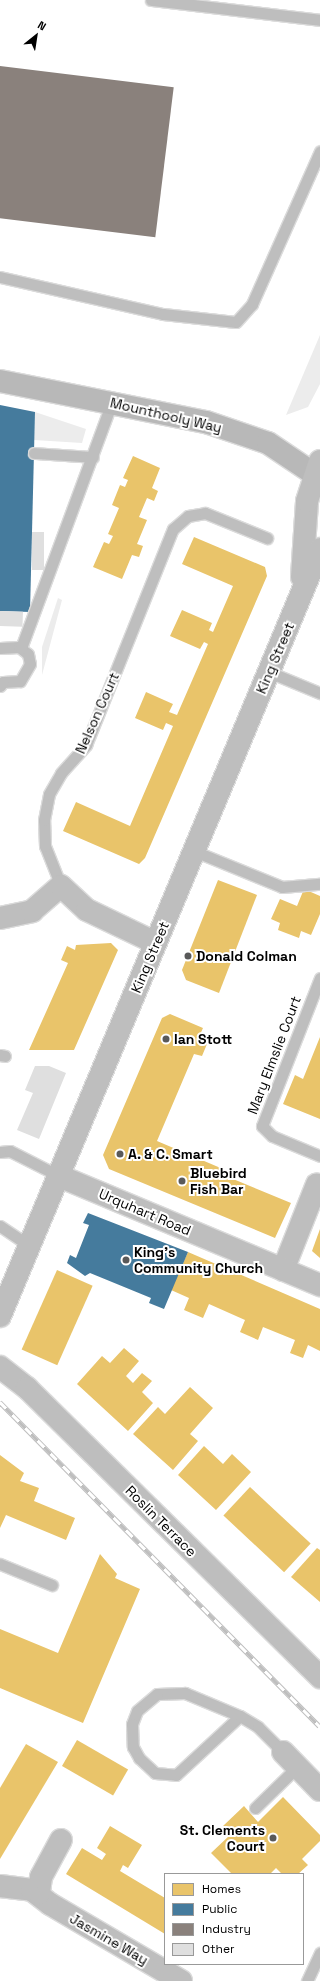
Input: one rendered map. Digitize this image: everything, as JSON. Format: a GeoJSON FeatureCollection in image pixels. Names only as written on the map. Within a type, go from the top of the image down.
{"type":"FeatureCollection","features":[{"type":"Feature","properties":{"kind":"main road","name":"Mounthooly Way"},"geometry":{"type":"LineString","coordinates":[[0,381],[112,402],[206,422],[268,443],[318,471]]}},
{"type":"Feature","properties":{"kind":"street","name":"King Street"},"geometry":{"type":"LineString","coordinates":[[300,598],[307,502],[318,471]]}},
{"type":"Feature","properties":{"kind":"street","name":"King Street"},"geometry":{"type":"LineString","coordinates":[[0,1316],[320,549]]}},
{"type":"Feature","properties":{"kind":"street"},"geometry":{"type":"LineString","coordinates":[[0,918],[32,911],[61,886]]}},
{"type":"Feature","properties":{"kind":"street","name":"Nelson Court"},"geometry":{"type":"LineString","coordinates":[[61,886],[87,910],[156,943]]}},
{"type":"Feature","properties":{"kind":"street","name":"Urquhart Road"},"geometry":{"type":"LineString","coordinates":[[59,1176],[320,1285]]}},
{"type":"Feature","properties":{"kind":"street"},"geometry":{"type":"LineString","coordinates":[[283,1270],[317,1184]]}},
{"type":"Feature","properties":{"kind":"street","name":"Roslin Terrace"},"geometry":{"type":"LineString","coordinates":[[0,1367],[27,1388],[320,1678]]}},
{"type":"Feature","properties":{"kind":"street"},"geometry":{"type":"LineString","coordinates":[[290,1759],[320,1790]]}},
{"type":"Feature","properties":{"kind":"street"},"geometry":{"type":"LineString","coordinates":[[39,1893],[41,1877],[61,1840]]}},
{"type":"Feature","properties":{"kind":"street","name":"Jasmine Way"},"geometry":{"type":"LineString","coordinates":[[0,1886],[27,1888],[39,1893],[50,1904],[181,1981]]}},
{"type":"Feature","properties":{"kind":"lane"},"geometry":{"type":"LineString","coordinates":[[151,0],[320,20]]}},
{"type":"Feature","properties":{"kind":"lane"},"geometry":{"type":"LineString","coordinates":[[0,277],[163,314],[236,322],[252,304],[320,151]]}},
{"type":"Feature","properties":{"kind":"lane"},"geometry":{"type":"LineString","coordinates":[[21,648],[93,457],[112,402]]}},
{"type":"Feature","properties":{"kind":"lane"},"geometry":{"type":"LineString","coordinates":[[34,452],[93,457]]}},
{"type":"Feature","properties":{"kind":"lane","name":"Nelson Court"},"geometry":{"type":"LineString","coordinates":[[61,886],[45,846],[44,820],[49,794],[61,773],[86,744],[173,529],[188,516],[205,513],[267,538]]}},
{"type":"Feature","properties":{"kind":"lane"},"geometry":{"type":"LineString","coordinates":[[0,648],[13,645],[21,648],[30,659],[28,674],[15,683],[1,682]]}},
{"type":"Feature","properties":{"kind":"lane"},"geometry":{"type":"LineString","coordinates":[[269,672],[320,693]]}},
{"type":"Feature","properties":{"kind":"lane"},"geometry":{"type":"LineString","coordinates":[[194,851],[282,887],[320,884]]}},
{"type":"Feature","properties":{"kind":"lane","name":"Mary Elmslie Court"},"geometry":{"type":"LineString","coordinates":[[320,978],[262,1126],[272,1136],[320,1156]]}},
{"type":"Feature","properties":{"kind":"lane"},"geometry":{"type":"LineString","coordinates":[[0,1152],[10,1151],[59,1176]]}},
{"type":"Feature","properties":{"kind":"lane"},"geometry":{"type":"LineString","coordinates":[[0,1226],[30,1246]]}},
{"type":"Feature","properties":{"kind":"lane"},"geometry":{"type":"LineString","coordinates":[[0,1564],[52,1585]]}},
{"type":"Feature","properties":{"kind":"lane"},"geometry":{"type":"LineString","coordinates":[[240,1716],[176,1774],[155,1773],[139,1758],[133,1747],[132,1724],[137,1711],[157,1694],[185,1693],[240,1716],[258,1727],[290,1759],[255,1808]]}},
{"type":"Feature","properties":{"kind":"lane"},"geometry":{"type":"LineString","coordinates":[[306,1981],[320,1953]]}},
{"type":"Feature","properties":{"kind":"shaded area"},"geometry":{"type":"Polygon","coordinates":[[[320,335],[320,384],[308,407],[286,415],[320,335]]]}},
{"type":"Feature","properties":{"kind":"shaded area"},"geometry":{"type":"Polygon","coordinates":[[[35,412],[86,429],[82,443],[34,440],[35,412]]]}},
{"type":"Feature","properties":{"kind":"shaded area"},"geometry":{"type":"Polygon","coordinates":[[[58,598],[62,600],[42,675],[42,647],[58,598]]]}},
{"type":"Feature","properties":{"kind":"building: Homes"},"geometry":{"type":"Polygon","coordinates":[[[133,456],[160,468],[152,488],[158,491],[154,501],[147,498],[139,517],[147,520],[137,544],[143,546],[139,557],[132,555],[122,579],[93,567],[104,542],[109,544],[113,536],[108,534],[119,508],[112,505],[120,485],[125,487],[128,480],[123,478],[133,456]]]}},
{"type":"Feature","properties":{"kind":"building: Homes"},"geometry":{"type":"Polygon","coordinates":[[[194,537],[265,567],[267,576],[145,858],[139,864],[63,831],[76,802],[130,826],[173,726],[166,723],[163,730],[135,718],[146,692],[173,704],[169,712],[177,715],[208,644],[204,642],[200,649],[170,636],[182,610],[212,623],[209,630],[213,632],[233,586],[182,564],[194,537]]]}},
{"type":"Feature","properties":{"kind":"building: Homes"},"geometry":{"type":"Polygon","coordinates":[[[218,880],[257,895],[219,993],[186,980],[182,970],[218,880]]]}},
{"type":"Feature","properties":{"kind":"building: Homes"},"geometry":{"type":"Polygon","coordinates":[[[304,889],[320,896],[320,914],[311,935],[301,931],[299,938],[278,930],[280,923],[271,919],[280,899],[297,906],[304,889]]]}},
{"type":"Feature","properties":{"kind":"building: Homes"},"geometry":{"type":"Polygon","coordinates":[[[111,943],[118,950],[74,1050],[29,1050],[68,963],[61,960],[67,946],[75,950],[76,945],[111,943]]]}},
{"type":"Feature","properties":{"kind":"building: Homes"},"geometry":{"type":"Polygon","coordinates":[[[170,1014],[203,1028],[198,1039],[207,1044],[202,1056],[194,1054],[157,1141],[223,1169],[221,1174],[291,1203],[275,1238],[109,1169],[103,1155],[162,1018],[170,1014]]]}},
{"type":"Feature","properties":{"kind":"building: Homes"},"geometry":{"type":"Polygon","coordinates":[[[320,1037],[320,1119],[283,1104],[295,1075],[303,1079],[320,1037]]]}},
{"type":"Feature","properties":{"kind":"building: Homes"},"geometry":{"type":"Polygon","coordinates":[[[320,1229],[320,1258],[312,1251],[320,1229]]]}},
{"type":"Feature","properties":{"kind":"building: Homes"},"geometry":{"type":"Polygon","coordinates":[[[188,1252],[320,1309],[320,1351],[308,1345],[303,1358],[290,1353],[295,1340],[263,1327],[258,1340],[240,1332],[245,1320],[209,1304],[203,1318],[184,1310],[189,1298],[171,1290],[188,1252]]]}},
{"type":"Feature","properties":{"kind":"building: Homes"},"geometry":{"type":"Polygon","coordinates":[[[57,1270],[93,1286],[57,1365],[22,1349],[57,1270]]]}},
{"type":"Feature","properties":{"kind":"building: Homes"},"geometry":{"type":"Polygon","coordinates":[[[124,1348],[139,1361],[126,1376],[133,1383],[142,1373],[152,1381],[142,1392],[153,1403],[128,1431],[77,1384],[102,1356],[110,1363],[124,1348]]]}},
{"type":"Feature","properties":{"kind":"building: Homes"},"geometry":{"type":"Polygon","coordinates":[[[190,1387],[213,1408],[190,1434],[198,1441],[173,1470],[133,1434],[158,1407],[165,1414],[190,1387]]]}},
{"type":"Feature","properties":{"kind":"building: Homes"},"geometry":{"type":"Polygon","coordinates":[[[204,1446],[223,1464],[232,1454],[251,1472],[216,1510],[178,1475],[204,1446]]]}},
{"type":"Feature","properties":{"kind":"building: Homes"},"geometry":{"type":"Polygon","coordinates":[[[0,1455],[24,1473],[20,1481],[39,1488],[34,1501],[75,1518],[66,1540],[6,1515],[0,1528],[0,1455]]]}},
{"type":"Feature","properties":{"kind":"building: Homes"},"geometry":{"type":"Polygon","coordinates":[[[250,1487],[311,1544],[284,1572],[223,1516],[250,1487]]]}},
{"type":"Feature","properties":{"kind":"building: Homes"},"geometry":{"type":"Polygon","coordinates":[[[317,1548],[320,1550],[320,1602],[291,1577],[317,1548]]]}},
{"type":"Feature","properties":{"kind":"building: Homes"},"geometry":{"type":"Polygon","coordinates":[[[100,1554],[117,1574],[115,1578],[140,1589],[83,1723],[0,1688],[0,1629],[58,1653],[100,1554]]]}},
{"type":"Feature","properties":{"kind":"building: Homes"},"geometry":{"type":"Polygon","coordinates":[[[77,1740],[128,1770],[113,1795],[62,1766],[77,1740]]]}},
{"type":"Feature","properties":{"kind":"building: Homes"},"geometry":{"type":"Polygon","coordinates":[[[26,1744],[58,1762],[0,1859],[0,1788],[26,1744]]]}},
{"type":"Feature","properties":{"kind":"building: Homes","name":"St. Clements Court"},"geometry":{"type":"Polygon","coordinates":[[[283,1797],[320,1835],[320,1841],[302,1859],[308,1865],[299,1873],[281,1873],[276,1868],[271,1873],[231,1873],[211,1853],[230,1835],[223,1826],[244,1806],[258,1822],[283,1797]]]}},
{"type":"Feature","properties":{"kind":"building: Homes"},"geometry":{"type":"Polygon","coordinates":[[[110,1826],[142,1845],[128,1868],[123,1865],[120,1871],[164,1897],[164,1933],[66,1874],[82,1848],[102,1860],[106,1854],[97,1848],[110,1826]]]}},
{"type":"Feature","properties":{"kind":"building: Public"},"geometry":{"type":"Polygon","coordinates":[[[0,405],[35,412],[30,612],[0,611],[0,405]]]}},
{"type":"Feature","properties":{"kind":"building: Public","name":"King's Community Church"},"geometry":{"type":"Polygon","coordinates":[[[88,1213],[188,1252],[164,1309],[149,1303],[151,1298],[90,1273],[85,1276],[67,1263],[70,1255],[76,1258],[89,1225],[83,1223],[88,1213]]]}},
{"type":"Feature","properties":{"kind":"building: Industry"},"geometry":{"type":"Polygon","coordinates":[[[0,66],[174,87],[155,237],[0,218],[0,66]]]}},
{"type":"Feature","properties":{"kind":"building: Other"},"geometry":{"type":"Polygon","coordinates":[[[32,532],[44,532],[44,570],[32,570],[32,532]]]}},
{"type":"Feature","properties":{"kind":"building: Other"},"geometry":{"type":"Polygon","coordinates":[[[0,611],[23,612],[22,627],[0,626],[0,611]]]}},
{"type":"Feature","properties":{"kind":"building: Other"},"geometry":{"type":"Polygon","coordinates":[[[35,1066],[49,1066],[66,1073],[39,1139],[17,1130],[33,1093],[25,1090],[35,1066]]]}},
{"type":"Feature","properties":{"kind":"railway"},"geometry":{"type":"LineString","coordinates":[[0,1402],[320,1726]]}},
{"type":"Feature","properties":{"kind":"place","name":"Donald Colman"},"geometry":{"type":"Point","coordinates":[188,956]}},
{"type":"Feature","properties":{"kind":"place","name":"Ian Stott"},"geometry":{"type":"Point","coordinates":[166,1039]}},
{"type":"Feature","properties":{"kind":"place","name":"A. & C. Smart"},"geometry":{"type":"Point","coordinates":[120,1154]}},
{"type":"Feature","properties":{"kind":"place","name":"Bluebird Fish Bar"},"geometry":{"type":"Point","coordinates":[182,1181]}},
{"type":"Feature","properties":{"kind":"place","name":"King's Community Church"},"geometry":{"type":"Point","coordinates":[126,1260]}},
{"type":"Feature","properties":{"kind":"place","name":"St. Clements Court"},"geometry":{"type":"Point","coordinates":[273,1838]}}]}
